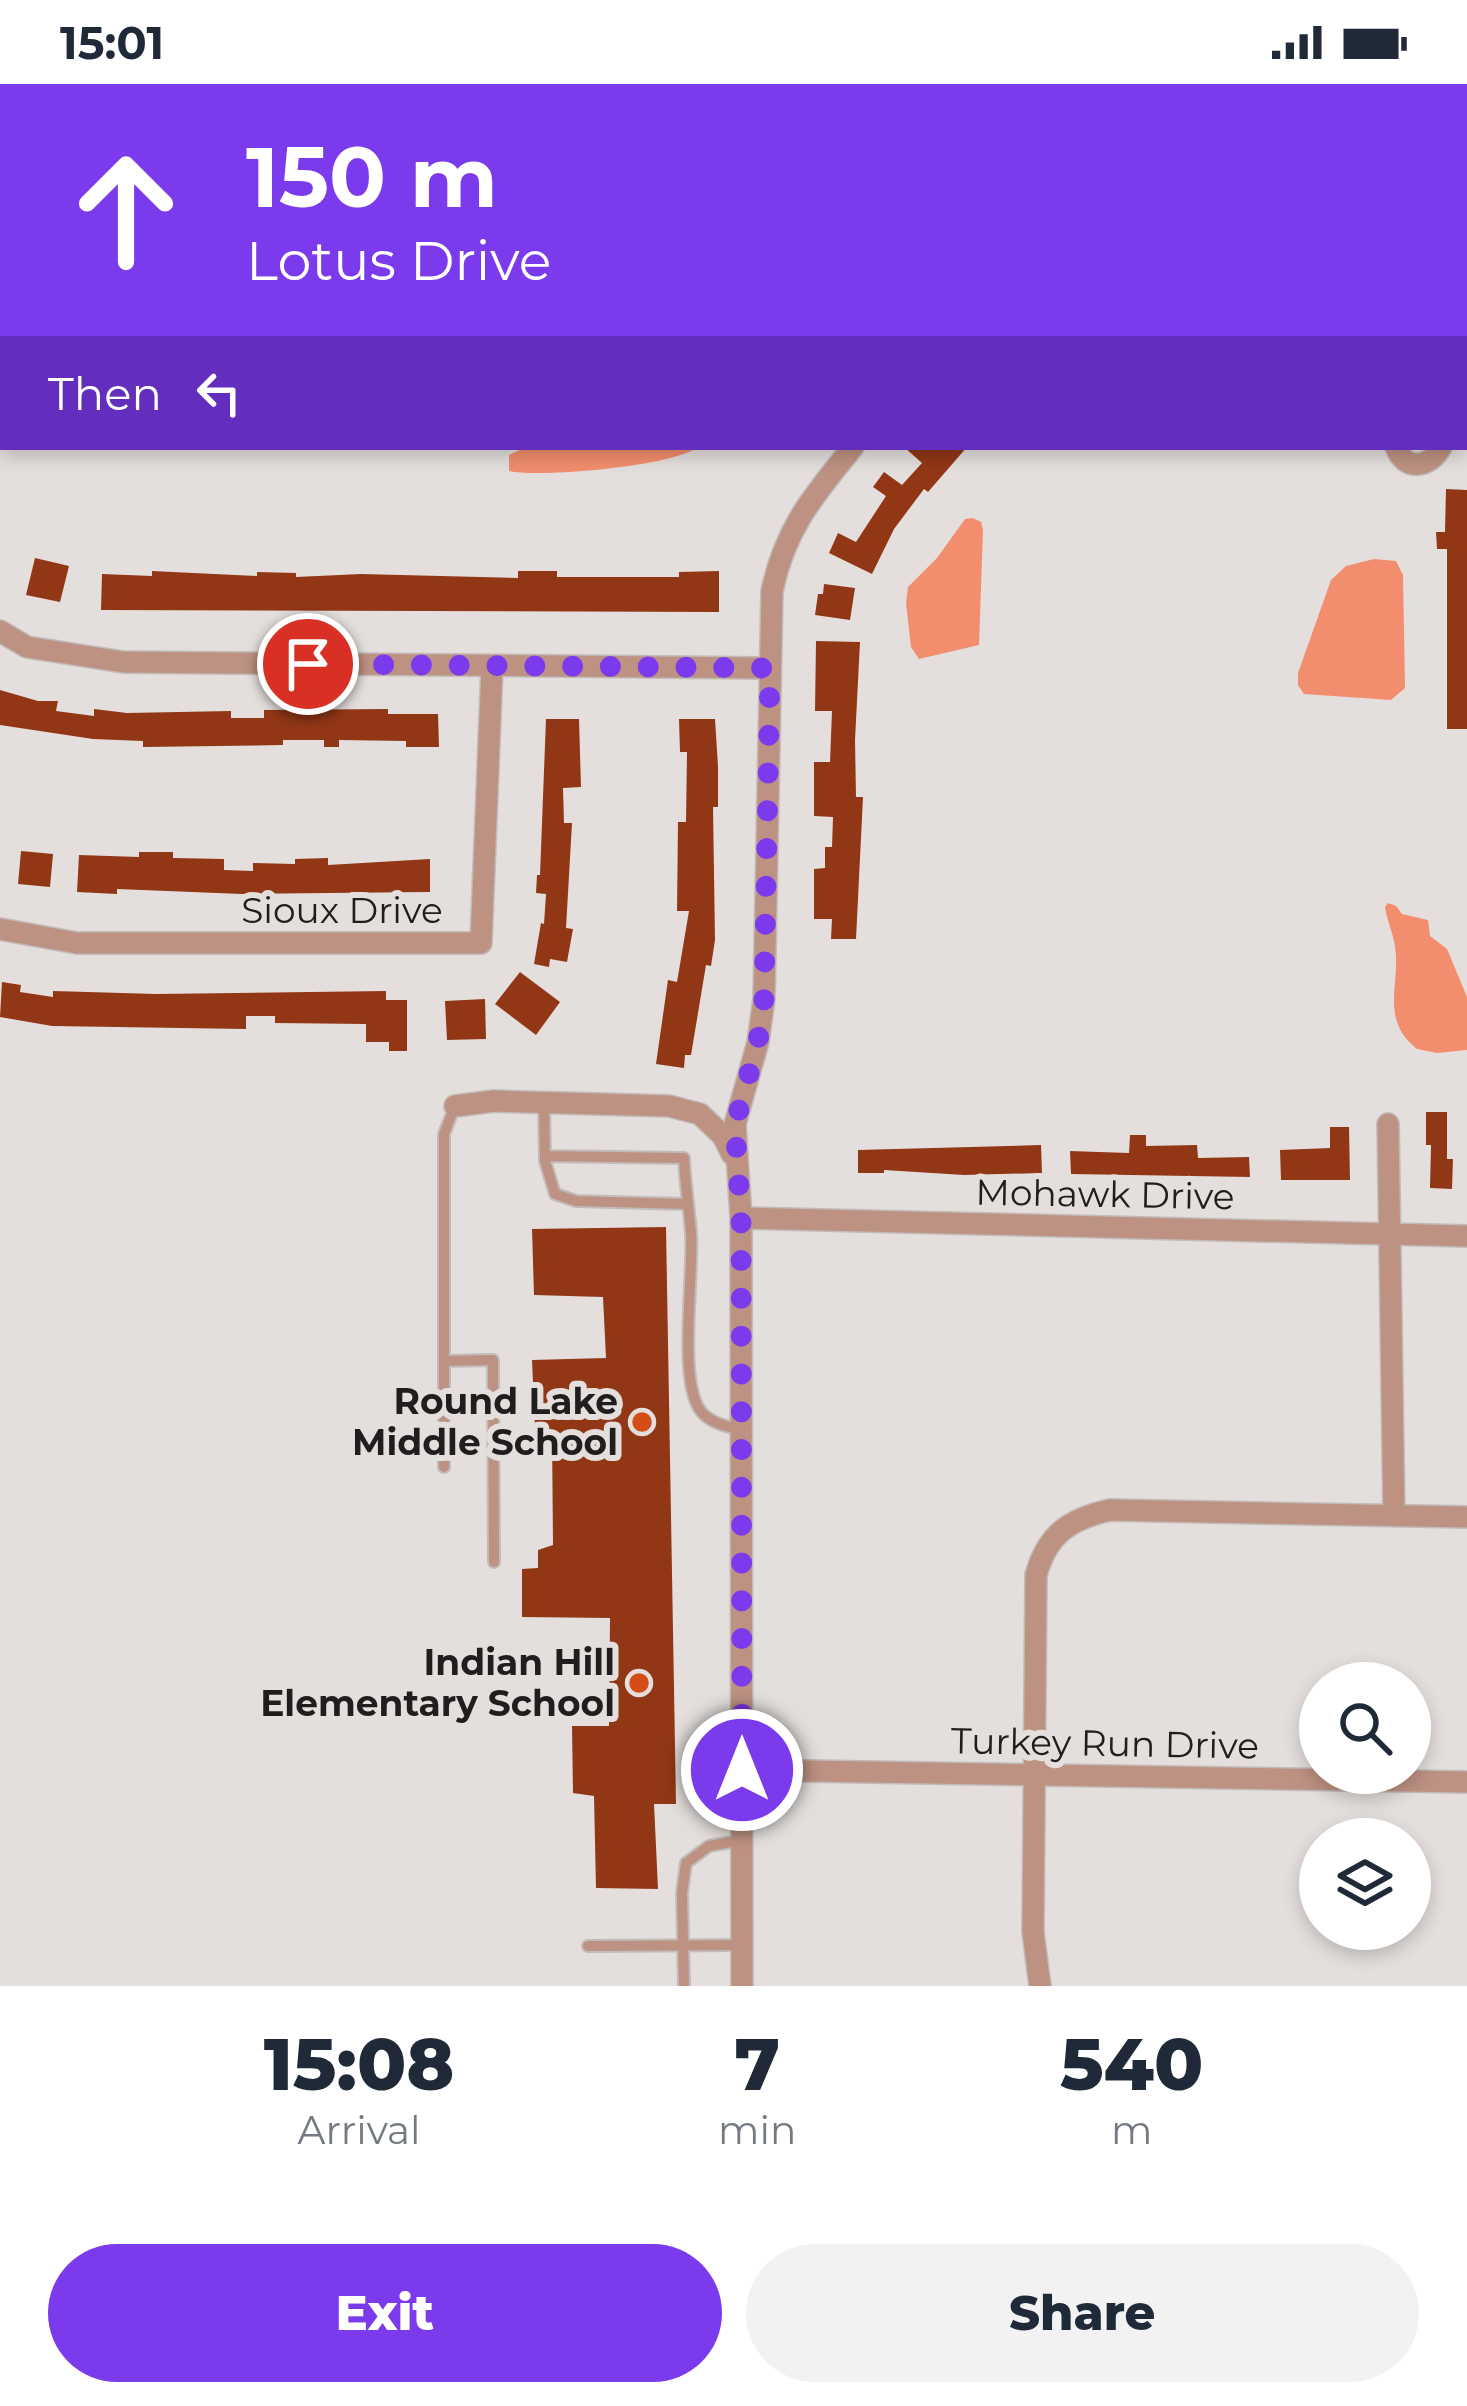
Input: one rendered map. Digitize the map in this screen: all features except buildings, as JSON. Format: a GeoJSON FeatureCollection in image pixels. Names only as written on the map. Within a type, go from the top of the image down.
{"type":"FeatureCollection","features":[{"type":"Feature","properties":{"kind":"street"},"geometry":{"type":"LineString","coordinates":[[742,1986],[741,1218],[735,1124],[758,1042],[764,999],[772,591],[778,563],[804,506],[851,450]]}},
{"type":"Feature","properties":{"kind":"street"},"geometry":{"type":"LineString","coordinates":[[1398,450],[1403,461],[1413,466],[1428,462],[1438,450]]}},
{"type":"Feature","properties":{"kind":"street"},"geometry":{"type":"LineString","coordinates":[[0,631],[27,647],[122,662],[770,668]]}},
{"type":"Feature","properties":{"kind":"street","name":"Sioux Drive"},"geometry":{"type":"LineString","coordinates":[[0,929],[77,944],[481,944],[492,667]]}},
{"type":"Feature","properties":{"kind":"street"},"geometry":{"type":"LineString","coordinates":[[455,1106],[494,1101],[669,1106],[700,1114],[723,1136],[736,1160]]}},
{"type":"Feature","properties":{"kind":"street"},"geometry":{"type":"LineString","coordinates":[[1388,1124],[1394,1516]]}},
{"type":"Feature","properties":{"kind":"street","name":"Mohawk Drive"},"geometry":{"type":"LineString","coordinates":[[741,1218],[1467,1236]]}},
{"type":"Feature","properties":{"kind":"street"},"geometry":{"type":"LineString","coordinates":[[1040,1986],[1034,1932],[1036,1575],[1043,1551],[1059,1530],[1083,1516],[1109,1510],[1467,1517]]}},
{"type":"Feature","properties":{"kind":"street","name":"Turkey Run Drive"},"geometry":{"type":"LineString","coordinates":[[742,1770],[1467,1782]]}},
{"type":"Feature","properties":{"kind":"lane"},"geometry":{"type":"LineString","coordinates":[[544,1103],[545,1156],[555,1194],[576,1202],[686,1204]]}},
{"type":"Feature","properties":{"kind":"lane"},"geometry":{"type":"LineString","coordinates":[[444,1467],[444,1134],[455,1106]]}},
{"type":"Feature","properties":{"kind":"lane"},"geometry":{"type":"LineString","coordinates":[[545,1156],[684,1158],[691,1233],[689,1354],[698,1408],[711,1421],[741,1430]]}},
{"type":"Feature","properties":{"kind":"lane"},"geometry":{"type":"LineString","coordinates":[[444,1360],[493,1360],[494,1562]]}},
{"type":"Feature","properties":{"kind":"lane"},"geometry":{"type":"LineString","coordinates":[[684,1986],[686,1863],[709,1846],[742,1840]]}},
{"type":"Feature","properties":{"kind":"lane"},"geometry":{"type":"LineString","coordinates":[[588,1946],[742,1945]]}},
{"type":"Feature","properties":{"kind":"shaded area"},"geometry":{"type":"Polygon","coordinates":[[[520,450],[692,450],[663,460],[549,473],[509,471],[509,455],[520,450]]]}},
{"type":"Feature","properties":{"kind":"shaded area"},"geometry":{"type":"Polygon","coordinates":[[[973,518],[983,530],[979,645],[919,659],[911,647],[908,587],[965,519],[973,518]]]}},
{"type":"Feature","properties":{"kind":"shaded area"},"geometry":{"type":"Polygon","coordinates":[[[1374,559],[1396,561],[1403,575],[1405,688],[1391,700],[1304,694],[1298,673],[1331,580],[1346,566],[1374,559]]]}},
{"type":"Feature","properties":{"kind":"shaded area"},"geometry":{"type":"Polygon","coordinates":[[[1388,903],[1402,914],[1428,920],[1430,936],[1447,949],[1467,997],[1467,1050],[1417,1049],[1398,1026],[1388,903]]]}},
{"type":"Feature","properties":{"kind":"place","name":"Round Lake Middle School"},"geometry":{"type":"Point","coordinates":[642,1422]}},
{"type":"Feature","properties":{"kind":"place","name":"Indian Hill Elementary School"},"geometry":{"type":"Point","coordinates":[639,1683]}},
{"type":"Feature","properties":{"kind":"route"},"geometry":{"type":"LineString","coordinates":[[308,664],[770,668],[764,999],[758,1042],[735,1124],[741,1218],[742,1770]]}}]}
